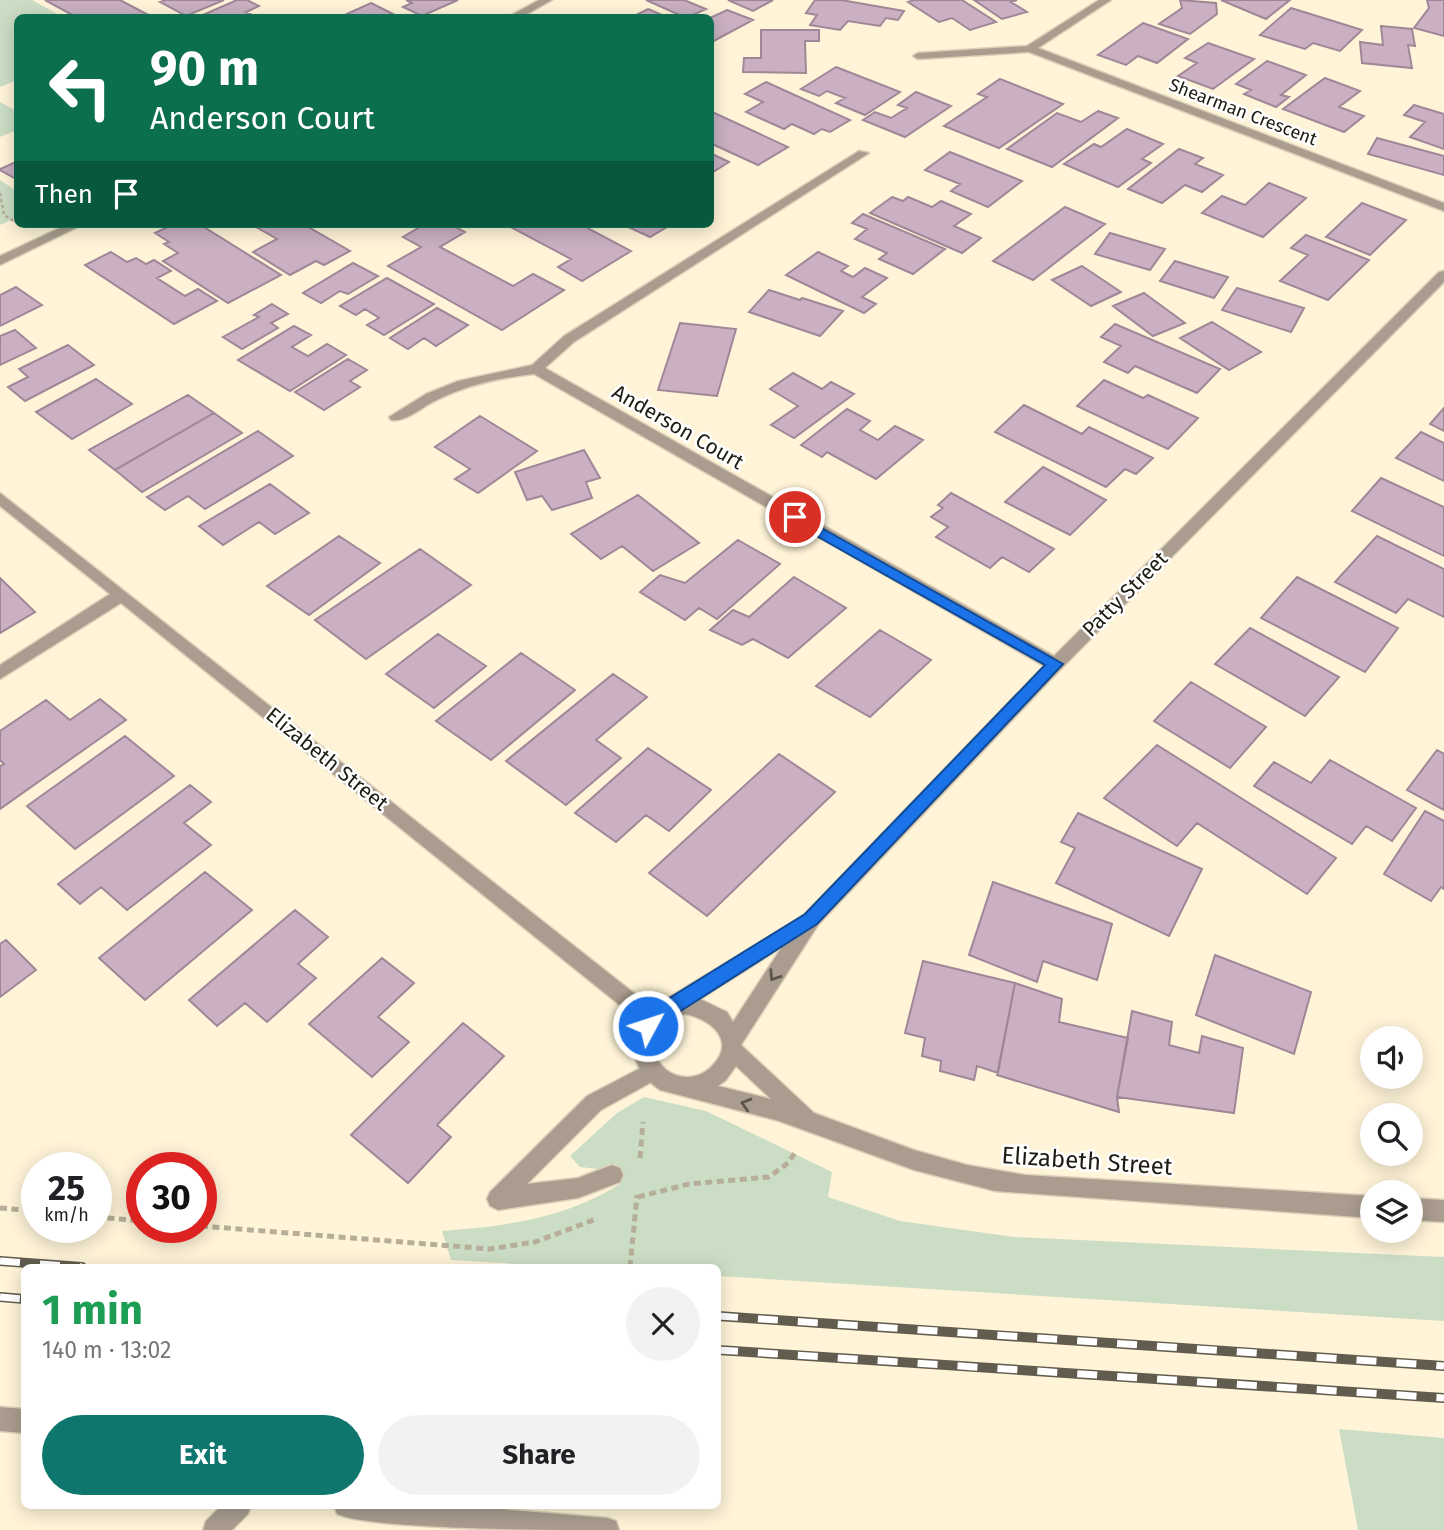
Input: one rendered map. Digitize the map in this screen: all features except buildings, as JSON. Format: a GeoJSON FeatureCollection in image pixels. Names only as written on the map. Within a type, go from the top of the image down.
{"type":"FeatureCollection","features":[{"type":"Feature","properties":{"kind":"street"},"geometry":{"type":"LineString","coordinates":[[519,14],[547,0]]}},
{"type":"Feature","properties":{"kind":"street","name":"Shearman Crescent"},"geometry":{"type":"LineString","coordinates":[[1030,49],[1107,0]]}},
{"type":"Feature","properties":{"kind":"street","name":"Shearman Crescent"},"geometry":{"type":"LineString","coordinates":[[918,56],[1030,49],[1444,207]]}},
{"type":"Feature","properties":{"kind":"street"},"geometry":{"type":"LineString","coordinates":[[396,416],[442,389],[496,374],[536,369],[569,339],[863,153]]}},
{"type":"Feature","properties":{"kind":"street"},"geometry":{"type":"LineString","coordinates":[[0,261],[70,228]]}},
{"type":"Feature","properties":{"kind":"street","name":"Patty Street"},"geometry":{"type":"LineString","coordinates":[[732,1046],[811,919],[1055,664],[1444,275]]}},
{"type":"Feature","properties":{"kind":"street","name":"Anderson Court"},"geometry":{"type":"LineString","coordinates":[[536,369],[1055,664]]}},
{"type":"Feature","properties":{"kind":"street","name":"Elizabeth Street"},"geometry":{"type":"LineString","coordinates":[[0,498],[657,1016]]}},
{"type":"Feature","properties":{"kind":"street"},"geometry":{"type":"LineString","coordinates":[[0,673],[121,595]]}},
{"type":"Feature","properties":{"kind":"street","name":"Patty Street"},"geometry":{"type":"LineString","coordinates":[[657,1016],[811,919]]}},
{"type":"Feature","properties":{"kind":"street"},"geometry":{"type":"LineString","coordinates":[[685,1005],[710,1010],[728,1028],[732,1046],[728,1062],[713,1078],[685,1086],[667,1082],[652,1071],[644,1057],[643,1041],[657,1016],[685,1005]]}},
{"type":"Feature","properties":{"kind":"street","name":"Elizabeth Street"},"geometry":{"type":"LineString","coordinates":[[732,1046],[808,1121]]}},
{"type":"Feature","properties":{"kind":"street"},"geometry":{"type":"LineString","coordinates":[[612,1175],[571,1189],[498,1199],[594,1102],[652,1071]]}},
{"type":"Feature","properties":{"kind":"street","name":"Elizabeth Street"},"geometry":{"type":"LineString","coordinates":[[685,1086],[808,1121],[901,1158],[947,1172],[1001,1183],[1360,1206]]}},
{"type":"Feature","properties":{"kind":"street"},"geometry":{"type":"LineString","coordinates":[[1423,1210],[1444,1211]]}},
{"type":"Feature","properties":{"kind":"street"},"geometry":{"type":"LineString","coordinates":[[0,1419],[21,1421]]}},
{"type":"Feature","properties":{"kind":"street"},"geometry":{"type":"LineString","coordinates":[[215,1530],[235,1509]]}},
{"type":"Feature","properties":{"kind":"street"},"geometry":{"type":"LineString","coordinates":[[373,1509],[607,1530]]}},
{"type":"Feature","properties":{"kind":"path"},"geometry":{"type":"LineString","coordinates":[[0,194],[4,215],[14,221]]}},
{"type":"Feature","properties":{"kind":"path"},"geometry":{"type":"LineString","coordinates":[[630,1264],[637,1197]]}},
{"type":"Feature","properties":{"kind":"path"},"geometry":{"type":"LineString","coordinates":[[0,1208],[21,1210]]}},
{"type":"Feature","properties":{"kind":"green space"},"geometry":{"type":"Polygon","coordinates":[[[0,0],[32,0],[58,14],[14,14],[14,81],[0,87],[0,0]]]}},
{"type":"Feature","properties":{"kind":"green space"},"geometry":{"type":"Polygon","coordinates":[[[0,102],[14,110],[14,131],[0,137],[0,102]]]}},
{"type":"Feature","properties":{"kind":"green space"},"geometry":{"type":"Polygon","coordinates":[[[0,180],[14,189],[14,218],[0,225],[0,180]]]}},
{"type":"Feature","properties":{"kind":"green space"},"geometry":{"type":"Polygon","coordinates":[[[644,1097],[706,1111],[832,1172],[828,1197],[900,1221],[1014,1237],[1444,1257],[1444,1321],[721,1276],[721,1264],[517,1264],[451,1260],[442,1231],[534,1219],[578,1205],[620,1184],[620,1168],[615,1164],[598,1169],[580,1167],[570,1156],[617,1113],[644,1097]]]}},
{"type":"Feature","properties":{"kind":"green space"},"geometry":{"type":"Polygon","coordinates":[[[1339,1429],[1444,1438],[1444,1530],[1358,1530],[1339,1429]]]}},
{"type":"Feature","properties":{"kind":"railway"},"geometry":{"type":"LineString","coordinates":[[0,1261],[41,1264]]}},
{"type":"Feature","properties":{"kind":"railway"},"geometry":{"type":"LineString","coordinates":[[0,1297],[21,1299]]}},
{"type":"Feature","properties":{"kind":"railway"},"geometry":{"type":"LineString","coordinates":[[721,1316],[1444,1366]]}},
{"type":"Feature","properties":{"kind":"railway"},"geometry":{"type":"LineString","coordinates":[[721,1350],[1444,1398]]}},
{"type":"Feature","properties":{"kind":"route"},"geometry":{"type":"LineString","coordinates":[[648,1026],[661,1013],[811,919],[1055,664],[795,517]]}}]}
